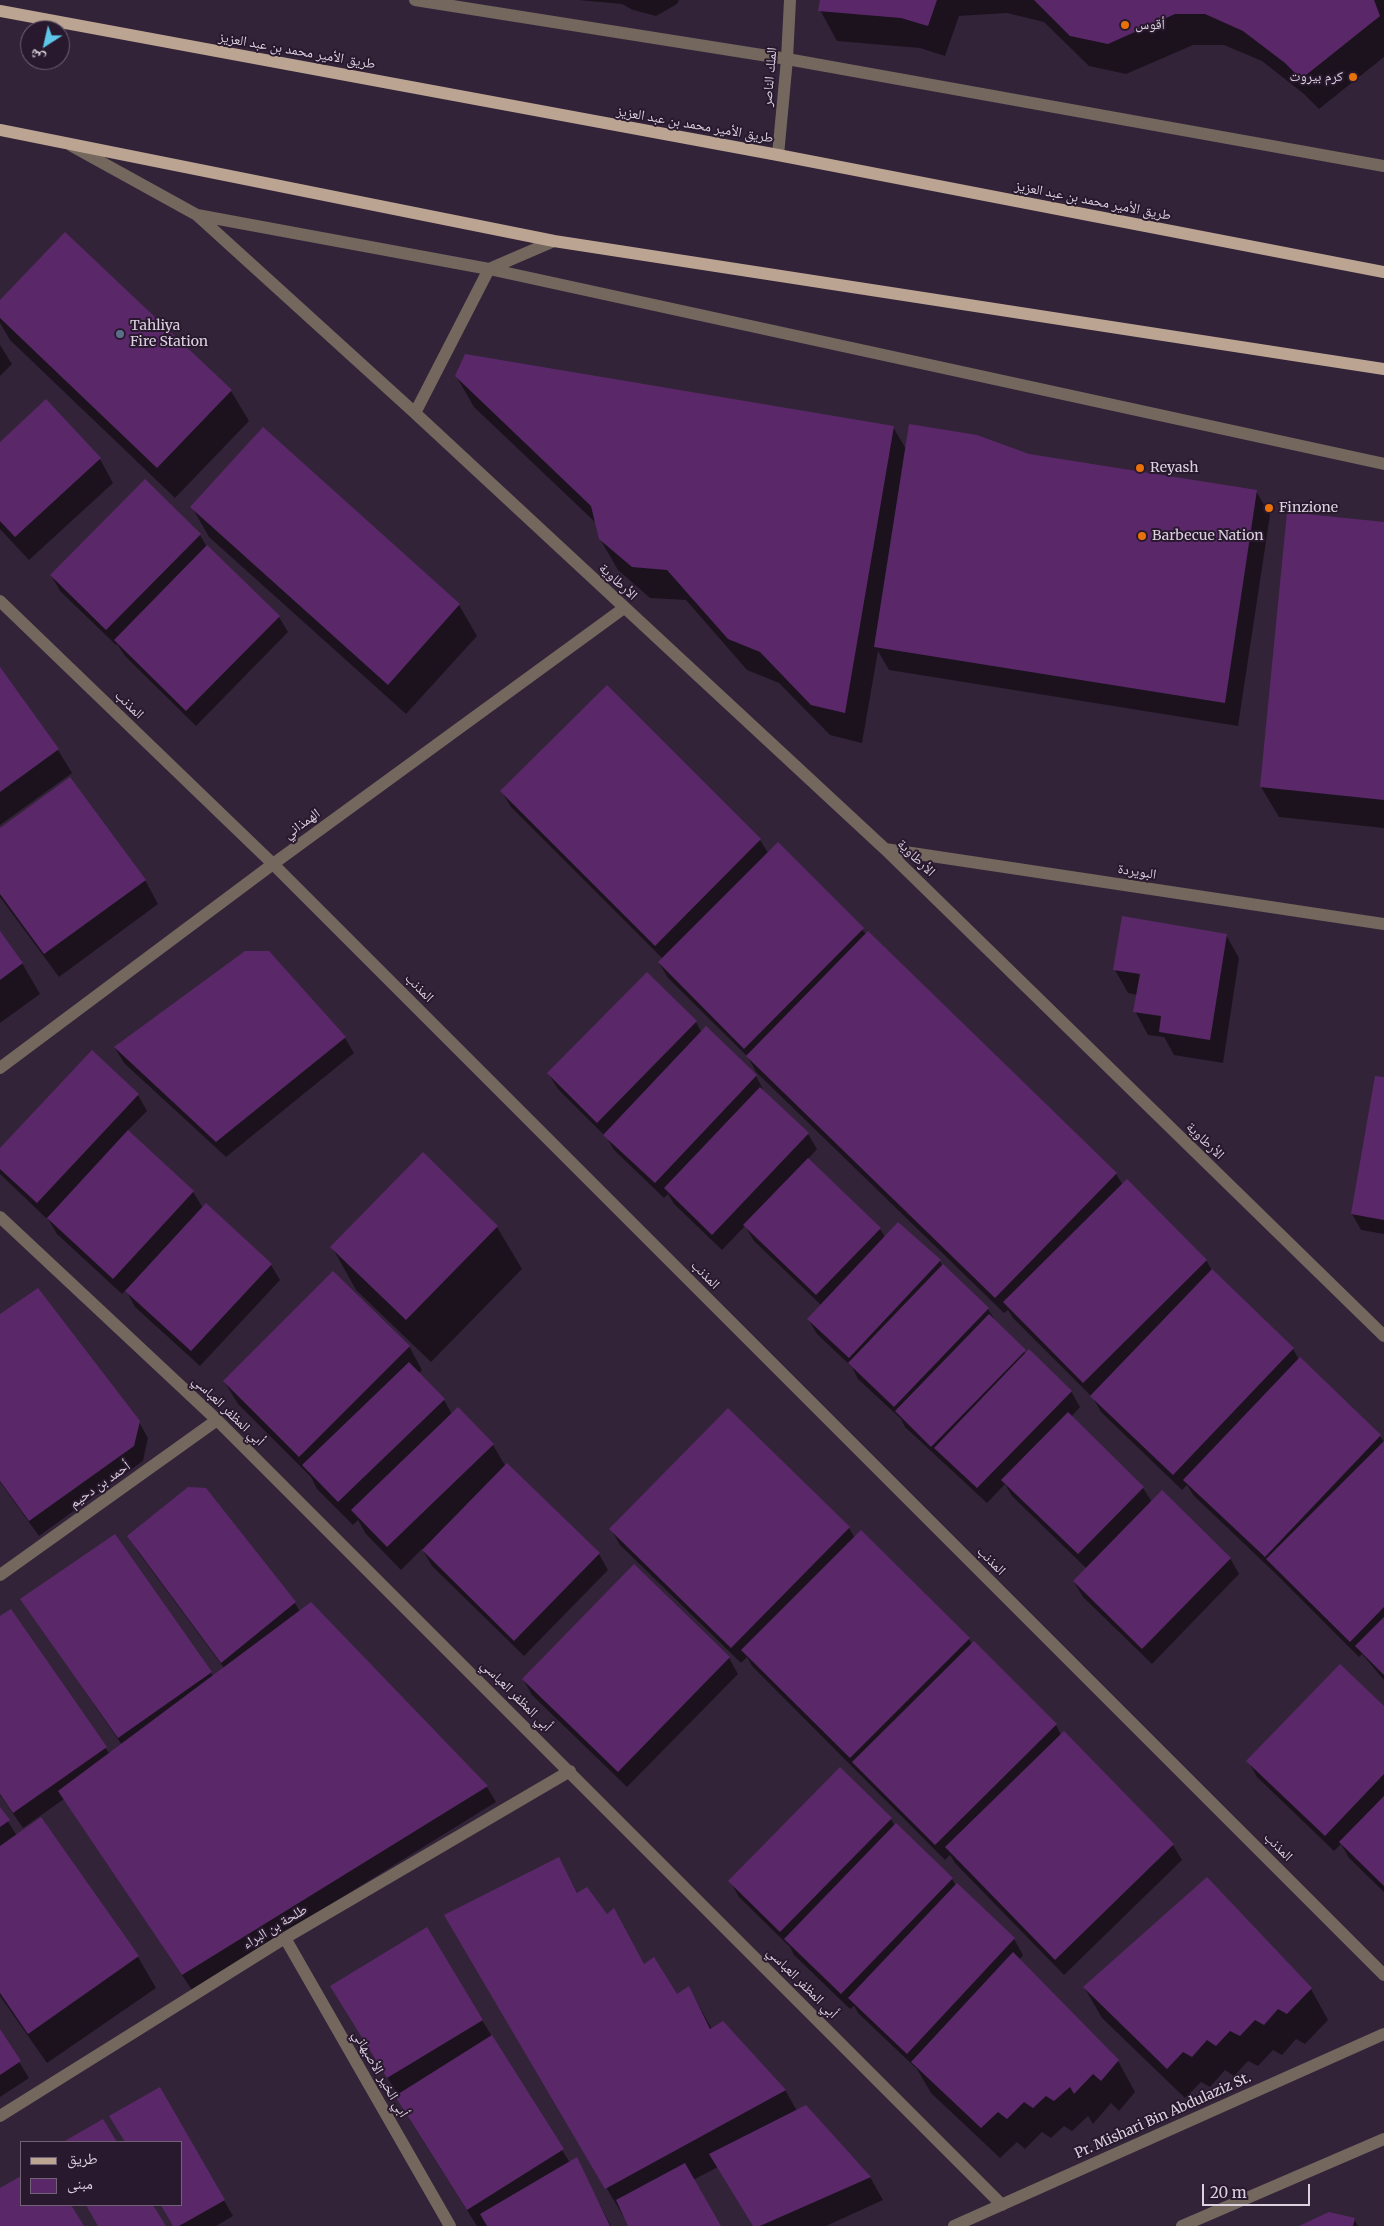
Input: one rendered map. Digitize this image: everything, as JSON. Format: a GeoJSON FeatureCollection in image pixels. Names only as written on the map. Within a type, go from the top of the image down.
{"type":"FeatureCollection","features":[{"type":"Feature","properties":{"kind":"main road","name":"طريق الأمير محمد بن عبد العزيز"},"geometry":{"type":"LineString","coordinates":[[0,11],[778,155],[1384,272]]}},
{"type":"Feature","properties":{"kind":"main road"},"geometry":{"type":"LineString","coordinates":[[0,130],[554,241],[1384,369]]}},
{"type":"Feature","properties":{"kind":"street"},"geometry":{"type":"LineString","coordinates":[[415,0],[787,59],[1384,166]]}},
{"type":"Feature","properties":{"kind":"street","name":"الملك الناصر"},"geometry":{"type":"LineString","coordinates":[[778,155],[787,59],[790,0]]}},
{"type":"Feature","properties":{"kind":"street"},"geometry":{"type":"LineString","coordinates":[[65,142],[196,215],[489,269],[1384,464]]}},
{"type":"Feature","properties":{"kind":"street","name":"الأرطاوية"},"geometry":{"type":"LineString","coordinates":[[196,215],[415,413],[885,848],[1384,1336]]}},
{"type":"Feature","properties":{"kind":"street"},"geometry":{"type":"LineString","coordinates":[[415,413],[489,269],[554,241]]}},
{"type":"Feature","properties":{"kind":"street","name":"المذنب"},"geometry":{"type":"LineString","coordinates":[[0,601],[273,864],[1384,1975]]}},
{"type":"Feature","properties":{"kind":"street","name":"الهمذاني"},"geometry":{"type":"LineString","coordinates":[[0,1068],[273,864],[624,608]]}},
{"type":"Feature","properties":{"kind":"street","name":"البويردة"},"geometry":{"type":"LineString","coordinates":[[885,848],[1384,924]]}},
{"type":"Feature","properties":{"kind":"street","name":"أبي المظفر العباسي"},"geometry":{"type":"LineString","coordinates":[[0,1217],[217,1420],[1002,2205]]}},
{"type":"Feature","properties":{"kind":"street","name":"أحمد بن دحيم"},"geometry":{"type":"LineString","coordinates":[[0,1574],[217,1420]]}},
{"type":"Feature","properties":{"kind":"street","name":"طلحة بن البراء"},"geometry":{"type":"LineString","coordinates":[[0,2116],[285,1938],[570,1771]]}},
{"type":"Feature","properties":{"kind":"street","name":"أبي الخير الأصبهاني"},"geometry":{"type":"LineString","coordinates":[[285,1938],[450,2226]]}},
{"type":"Feature","properties":{"kind":"street","name":"Pr. Mishari Bin Abdulaziz St."},"geometry":{"type":"LineString","coordinates":[[954,2226],[1384,2034]]}},
{"type":"Feature","properties":{"kind":"street"},"geometry":{"type":"LineString","coordinates":[[1182,2226],[1384,2139]]}},
{"type":"Feature","properties":{"kind":"building"},"geometry":{"type":"Polygon","coordinates":[[[820,0],[937,0],[928,26],[901,18],[818,11],[820,0]]]}},
{"type":"Feature","properties":{"kind":"building"},"geometry":{"type":"Polygon","coordinates":[[[1034,0],[1374,0],[1380,16],[1301,79],[1285,63],[1243,31],[1205,14],[1175,14],[1108,44],[1070,36],[1034,0]]]}},
{"type":"Feature","properties":{"kind":"building"},"geometry":{"type":"Polygon","coordinates":[[[65,232],[232,390],[157,468],[0,318],[0,300],[65,232]]]}},
{"type":"Feature","properties":{"kind":"building"},"geometry":{"type":"Polygon","coordinates":[[[465,354],[894,426],[845,713],[811,705],[760,652],[728,639],[667,570],[632,567],[599,539],[591,506],[455,376],[465,354]]]}},
{"type":"Feature","properties":{"kind":"building"},"geometry":{"type":"Polygon","coordinates":[[[46,399],[101,458],[15,537],[0,521],[0,442],[46,399]]]}},
{"type":"Feature","properties":{"kind":"building"},"geometry":{"type":"Polygon","coordinates":[[[909,424],[977,435],[1029,454],[1257,490],[1225,703],[874,647],[909,424]]]}},
{"type":"Feature","properties":{"kind":"building"},"geometry":{"type":"Polygon","coordinates":[[[263,427],[460,604],[388,685],[190,507],[263,427]]]}},
{"type":"Feature","properties":{"kind":"building"},"geometry":{"type":"Polygon","coordinates":[[[145,479],[201,534],[106,630],[50,575],[145,479]]]}},
{"type":"Feature","properties":{"kind":"building"},"geometry":{"type":"Polygon","coordinates":[[[1287,512],[1384,522],[1384,800],[1260,787],[1287,512]]]}},
{"type":"Feature","properties":{"kind":"building"},"geometry":{"type":"Polygon","coordinates":[[[207,545],[280,616],[186,711],[114,640],[207,545]]]}},
{"type":"Feature","properties":{"kind":"building"},"geometry":{"type":"Polygon","coordinates":[[[0,667],[59,749],[0,792],[0,667]]]}},
{"type":"Feature","properties":{"kind":"building"},"geometry":{"type":"Polygon","coordinates":[[[607,685],[761,839],[655,946],[500,791],[607,685]]]}},
{"type":"Feature","properties":{"kind":"building"},"geometry":{"type":"Polygon","coordinates":[[[70,777],[146,880],[44,954],[0,894],[0,828],[70,777]]]}},
{"type":"Feature","properties":{"kind":"building"},"geometry":{"type":"Polygon","coordinates":[[[778,842],[864,928],[744,1049],[658,962],[778,842]]]}},
{"type":"Feature","properties":{"kind":"building"},"geometry":{"type":"Polygon","coordinates":[[[1122,916],[1227,934],[1210,1040],[1159,1032],[1161,1016],[1133,1012],[1140,974],[1113,970],[1122,916]]]}},
{"type":"Feature","properties":{"kind":"building"},"geometry":{"type":"Polygon","coordinates":[[[0,931],[23,963],[0,980],[0,931]]]}},
{"type":"Feature","properties":{"kind":"building"},"geometry":{"type":"Polygon","coordinates":[[[868,931],[1117,1173],[995,1298],[746,1056],[868,931]]]}},
{"type":"Feature","properties":{"kind":"building"},"geometry":{"type":"Polygon","coordinates":[[[245,951],[269,951],[346,1037],[216,1142],[114,1047],[245,951]]]}},
{"type":"Feature","properties":{"kind":"building"},"geometry":{"type":"Polygon","coordinates":[[[647,972],[697,1021],[597,1123],[547,1073],[647,972]]]}},
{"type":"Feature","properties":{"kind":"building"},"geometry":{"type":"Polygon","coordinates":[[[706,1026],[757,1075],[655,1183],[603,1135],[706,1026]]]}},
{"type":"Feature","properties":{"kind":"building"},"geometry":{"type":"Polygon","coordinates":[[[92,1050],[139,1094],[37,1203],[0,1169],[0,1148],[92,1050]]]}},
{"type":"Feature","properties":{"kind":"building"},"geometry":{"type":"Polygon","coordinates":[[[1375,1076],[1384,1077],[1384,1220],[1351,1214],[1375,1076]]]}},
{"type":"Feature","properties":{"kind":"building"},"geometry":{"type":"Polygon","coordinates":[[[760,1087],[809,1133],[712,1235],[664,1188],[760,1087]]]}},
{"type":"Feature","properties":{"kind":"building"},"geometry":{"type":"Polygon","coordinates":[[[128,1130],[194,1191],[113,1279],[47,1218],[128,1130]]]}},
{"type":"Feature","properties":{"kind":"building"},"geometry":{"type":"Polygon","coordinates":[[[423,1152],[498,1226],[406,1320],[330,1247],[423,1152]]]}},
{"type":"Feature","properties":{"kind":"building"},"geometry":{"type":"Polygon","coordinates":[[[808,1158],[881,1228],[816,1295],[743,1225],[808,1158]]]}},
{"type":"Feature","properties":{"kind":"building"},"geometry":{"type":"Polygon","coordinates":[[[1127,1179],[1207,1260],[1083,1383],[1003,1302],[1127,1179]]]}},
{"type":"Feature","properties":{"kind":"building"},"geometry":{"type":"Polygon","coordinates":[[[206,1203],[272,1264],[191,1351],[125,1291],[206,1203]]]}},
{"type":"Feature","properties":{"kind":"building"},"geometry":{"type":"Polygon","coordinates":[[[898,1222],[941,1260],[849,1358],[807,1319],[898,1222]]]}},
{"type":"Feature","properties":{"kind":"building"},"geometry":{"type":"Polygon","coordinates":[[[943,1264],[989,1308],[894,1407],[848,1363],[943,1264]]]}},
{"type":"Feature","properties":{"kind":"building"},"geometry":{"type":"Polygon","coordinates":[[[1212,1269],[1294,1348],[1173,1475],[1090,1396],[1212,1269]]]}},
{"type":"Feature","properties":{"kind":"building"},"geometry":{"type":"Polygon","coordinates":[[[333,1271],[410,1346],[299,1457],[223,1381],[333,1271]]]}},
{"type":"Feature","properties":{"kind":"building"},"geometry":{"type":"Polygon","coordinates":[[[38,1288],[140,1421],[134,1446],[29,1521],[0,1481],[0,1314],[38,1288]]]}},
{"type":"Feature","properties":{"kind":"building"},"geometry":{"type":"Polygon","coordinates":[[[989,1314],[1026,1350],[931,1447],[895,1411],[989,1314]]]}},
{"type":"Feature","properties":{"kind":"building"},"geometry":{"type":"Polygon","coordinates":[[[1029,1349],[1072,1391],[977,1488],[934,1448],[1029,1349]]]}},
{"type":"Feature","properties":{"kind":"building"},"geometry":{"type":"Polygon","coordinates":[[[1300,1357],[1381,1435],[1265,1557],[1183,1480],[1300,1357]]]}},
{"type":"Feature","properties":{"kind":"building"},"geometry":{"type":"Polygon","coordinates":[[[409,1362],[445,1399],[338,1502],[302,1465],[409,1362]]]}},
{"type":"Feature","properties":{"kind":"building"},"geometry":{"type":"Polygon","coordinates":[[[458,1407],[494,1444],[387,1547],[351,1510],[458,1407]]]}},
{"type":"Feature","properties":{"kind":"building"},"geometry":{"type":"Polygon","coordinates":[[[728,1408],[850,1527],[731,1648],[609,1529],[728,1408]]]}},
{"type":"Feature","properties":{"kind":"building"},"geometry":{"type":"Polygon","coordinates":[[[1068,1412],[1144,1487],[1078,1554],[1001,1480],[1068,1412]]]}},
{"type":"Feature","properties":{"kind":"building"},"geometry":{"type":"Polygon","coordinates":[[[1384,1441],[1384,1607],[1350,1642],[1266,1559],[1384,1441]]]}},
{"type":"Feature","properties":{"kind":"building"},"geometry":{"type":"Polygon","coordinates":[[[507,1463],[600,1553],[514,1641],[422,1550],[507,1463]]]}},
{"type":"Feature","properties":{"kind":"building"},"geometry":{"type":"Polygon","coordinates":[[[188,1487],[206,1488],[296,1602],[221,1663],[127,1536],[188,1487]]]}},
{"type":"Feature","properties":{"kind":"building"},"geometry":{"type":"Polygon","coordinates":[[[1162,1490],[1231,1558],[1142,1649],[1073,1581],[1162,1490]]]}},
{"type":"Feature","properties":{"kind":"building"},"geometry":{"type":"Polygon","coordinates":[[[861,1530],[970,1638],[850,1758],[741,1650],[861,1530]]]}},
{"type":"Feature","properties":{"kind":"building"},"geometry":{"type":"Polygon","coordinates":[[[115,1534],[212,1672],[118,1738],[20,1599],[115,1534]]]}},
{"type":"Feature","properties":{"kind":"building"},"geometry":{"type":"Polygon","coordinates":[[[634,1564],[730,1657],[618,1772],[522,1679],[634,1564]]]}},
{"type":"Feature","properties":{"kind":"building"},"geometry":{"type":"Polygon","coordinates":[[[311,1602],[488,1786],[182,1975],[58,1791],[311,1602]]]}},
{"type":"Feature","properties":{"kind":"building"},"geometry":{"type":"Polygon","coordinates":[[[11,1609],[107,1747],[13,1813],[0,1794],[0,1616],[11,1609]]]}},
{"type":"Feature","properties":{"kind":"building"},"geometry":{"type":"Polygon","coordinates":[[[1384,1617],[1384,1675],[1355,1646],[1384,1617]]]}},
{"type":"Feature","properties":{"kind":"building"},"geometry":{"type":"Polygon","coordinates":[[[974,1641],[1057,1724],[935,1845],[852,1762],[974,1641]]]}},
{"type":"Feature","properties":{"kind":"building"},"geometry":{"type":"Polygon","coordinates":[[[1340,1664],[1384,1706],[1384,1774],[1325,1836],[1246,1761],[1340,1664]]]}},
{"type":"Feature","properties":{"kind":"building"},"geometry":{"type":"Polygon","coordinates":[[[1064,1731],[1174,1844],[1055,1960],[945,1847],[1064,1731]]]}},
{"type":"Feature","properties":{"kind":"building"},"geometry":{"type":"Polygon","coordinates":[[[840,1767],[892,1818],[780,1932],[728,1881],[840,1767]]]}},
{"type":"Feature","properties":{"kind":"building"},"geometry":{"type":"Polygon","coordinates":[[[1384,1796],[1384,1886],[1339,1842],[1384,1796]]]}},
{"type":"Feature","properties":{"kind":"building"},"geometry":{"type":"Polygon","coordinates":[[[0,1807],[10,1820],[0,1827],[0,1807]]]}},
{"type":"Feature","properties":{"kind":"building"},"geometry":{"type":"Polygon","coordinates":[[[41,1817],[139,1956],[28,2034],[0,1993],[0,1846],[41,1817]]]}},
{"type":"Feature","properties":{"kind":"building"},"geometry":{"type":"Polygon","coordinates":[[[896,1823],[953,1878],[841,1994],[784,1939],[896,1823]]]}},
{"type":"Feature","properties":{"kind":"building"},"geometry":{"type":"Polygon","coordinates":[[[559,1857],[577,1893],[587,1887],[607,1914],[614,1908],[644,1964],[654,1957],[677,1994],[689,1986],[710,2029],[723,2021],[786,2090],[605,2189],[444,1915],[559,1857]]]}},
{"type":"Feature","properties":{"kind":"building"},"geometry":{"type":"Polygon","coordinates":[[[1207,1877],[1312,1988],[1287,2014],[1278,2009],[1264,2025],[1255,2020],[1240,2036],[1230,2031],[1216,2046],[1207,2040],[1192,2057],[1183,2052],[1167,2069],[1083,1987],[1207,1877]]]}},
{"type":"Feature","properties":{"kind":"building"},"geometry":{"type":"Polygon","coordinates":[[[957,1883],[1015,1938],[907,2054],[848,1998],[957,1883]]]}},
{"type":"Feature","properties":{"kind":"building"},"geometry":{"type":"Polygon","coordinates":[[[427,1927],[483,2020],[387,2078],[330,1986],[427,1927]]]}},
{"type":"Feature","properties":{"kind":"building"},"geometry":{"type":"Polygon","coordinates":[[[1013,1952],[1119,2060],[1101,2081],[1093,2074],[1074,2094],[1070,2087],[1054,2101],[1046,2096],[1033,2108],[1024,2102],[1007,2119],[998,2112],[981,2128],[911,2062],[1013,1952]]]}},
{"type":"Feature","properties":{"kind":"building"},"geometry":{"type":"Polygon","coordinates":[[[0,2029],[21,2061],[0,2075],[0,2029]]]}},
{"type":"Feature","properties":{"kind":"building"},"geometry":{"type":"Polygon","coordinates":[[[492,2035],[564,2149],[467,2210],[395,2096],[492,2035]]]}},
{"type":"Feature","properties":{"kind":"building"},"geometry":{"type":"Polygon","coordinates":[[[160,2087],[225,2200],[179,2226],[173,2226],[162,2206],[182,2206],[182,2141],[124,2141],[109,2116],[160,2087]]]}},
{"type":"Feature","properties":{"kind":"building"},"geometry":{"type":"Polygon","coordinates":[[[806,2105],[871,2177],[760,2226],[753,2226],[709,2154],[806,2105]]]}},
{"type":"Feature","properties":{"kind":"building"},"geometry":{"type":"Polygon","coordinates":[[[103,2119],[116,2141],[65,2141],[103,2119]]]}},
{"type":"Feature","properties":{"kind":"building"},"geometry":{"type":"Polygon","coordinates":[[[577,2157],[610,2226],[487,2226],[480,2214],[577,2157]]]}},
{"type":"Feature","properties":{"kind":"building"},"geometry":{"type":"Polygon","coordinates":[[[685,2163],[721,2226],[628,2226],[616,2200],[685,2163]]]}},
{"type":"Feature","properties":{"kind":"building"},"geometry":{"type":"Polygon","coordinates":[[[20,2177],[20,2206],[72,2206],[84,2226],[0,2226],[0,2188],[20,2177]]]}},
{"type":"Feature","properties":{"kind":"building"},"geometry":{"type":"Polygon","coordinates":[[[87,2206],[154,2206],[166,2226],[98,2226],[87,2206]]]}},
{"type":"Feature","properties":{"kind":"building"},"geometry":{"type":"Polygon","coordinates":[[[1329,2212],[1355,2218],[1353,2226],[1299,2226],[1329,2212]]]}},
{"type":"Feature","properties":{"kind":"place","name":"أقوس"},"geometry":{"type":"Point","coordinates":[1125,25]}},
{"type":"Feature","properties":{"kind":"place","name":"كرم بيروت"},"geometry":{"type":"Point","coordinates":[1353,77]}},
{"type":"Feature","properties":{"kind":"place","name":"Tahliya Fire Station"},"geometry":{"type":"Point","coordinates":[120,334]}},
{"type":"Feature","properties":{"kind":"place","name":"Reyash"},"geometry":{"type":"Point","coordinates":[1140,468]}},
{"type":"Feature","properties":{"kind":"place","name":"Finzione"},"geometry":{"type":"Point","coordinates":[1269,508]}},
{"type":"Feature","properties":{"kind":"place","name":"Barbecue Nation"},"geometry":{"type":"Point","coordinates":[1142,536]}}]}
